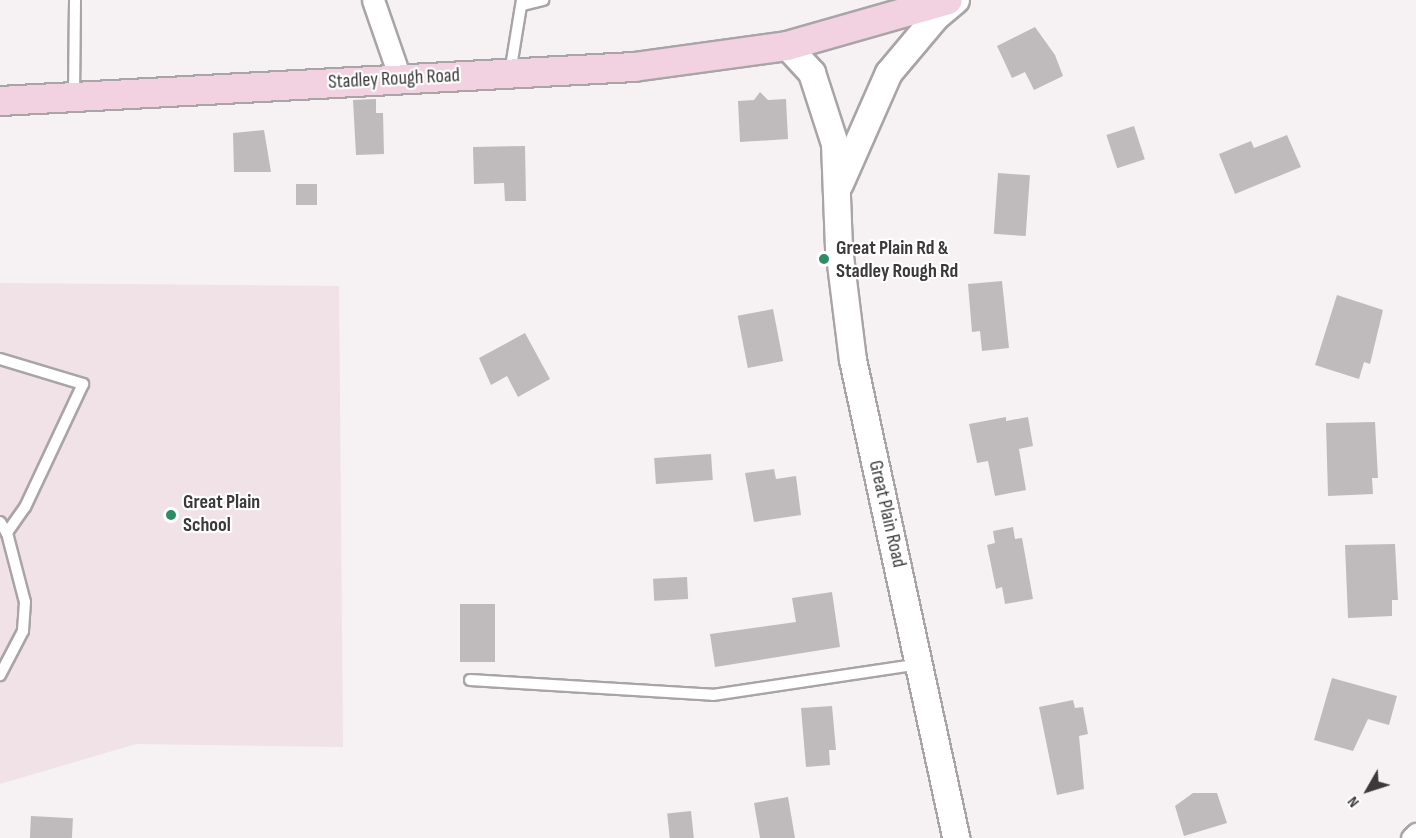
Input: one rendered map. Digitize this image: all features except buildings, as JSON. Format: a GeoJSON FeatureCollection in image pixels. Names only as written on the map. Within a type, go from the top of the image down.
{"type":"FeatureCollection","features":[{"type":"Feature","properties":{"kind":"main road"},"geometry":{"type":"LineString","coordinates":[[788,46],[948,0]]}},
{"type":"Feature","properties":{"kind":"main road","name":"Stadley Rough Road"},"geometry":{"type":"LineString","coordinates":[[0,101],[400,78],[634,68],[788,46]]}},
{"type":"Feature","properties":{"kind":"street"},"geometry":{"type":"LineString","coordinates":[[373,0],[400,78]]}},
{"type":"Feature","properties":{"kind":"street","name":"Great Plain Road"},"geometry":{"type":"LineString","coordinates":[[839,187],[889,73],[936,17],[956,0]]}},
{"type":"Feature","properties":{"kind":"street","name":"Great Plain Road"},"geometry":{"type":"LineString","coordinates":[[788,46],[812,73],[835,144],[839,187],[839,248],[853,360],[956,838]]}},
{"type":"Feature","properties":{"kind":"street"},"geometry":{"type":"LineString","coordinates":[[1412,838],[1416,834]]}},
{"type":"Feature","properties":{"kind":"lane"},"geometry":{"type":"LineString","coordinates":[[74,97],[75,0]]}},
{"type":"Feature","properties":{"kind":"lane"},"geometry":{"type":"LineString","coordinates":[[510,74],[522,3],[543,0]]}},
{"type":"Feature","properties":{"kind":"lane"},"geometry":{"type":"LineString","coordinates":[[0,359],[83,384],[25,507],[7,533]]}},
{"type":"Feature","properties":{"kind":"lane"},"geometry":{"type":"LineString","coordinates":[[0,522],[7,533],[26,602],[23,631],[0,675]]}},
{"type":"Feature","properties":{"kind":"lane"},"geometry":{"type":"LineString","coordinates":[[470,680],[713,695],[920,664]]}},
{"type":"Feature","properties":{"kind":"shaded area","name":"Great Plain School"},"geometry":{"type":"Polygon","coordinates":[[[0,283],[339,286],[343,747],[136,744],[0,784],[0,283]]]}},
{"type":"Feature","properties":{"kind":"place","name":"Great Plain Rd & Stadley Rough Rd"},"geometry":{"type":"Point","coordinates":[824,259]}},
{"type":"Feature","properties":{"kind":"place","name":"Great Plain School"},"geometry":{"type":"Point","coordinates":[171,515]}}]}
